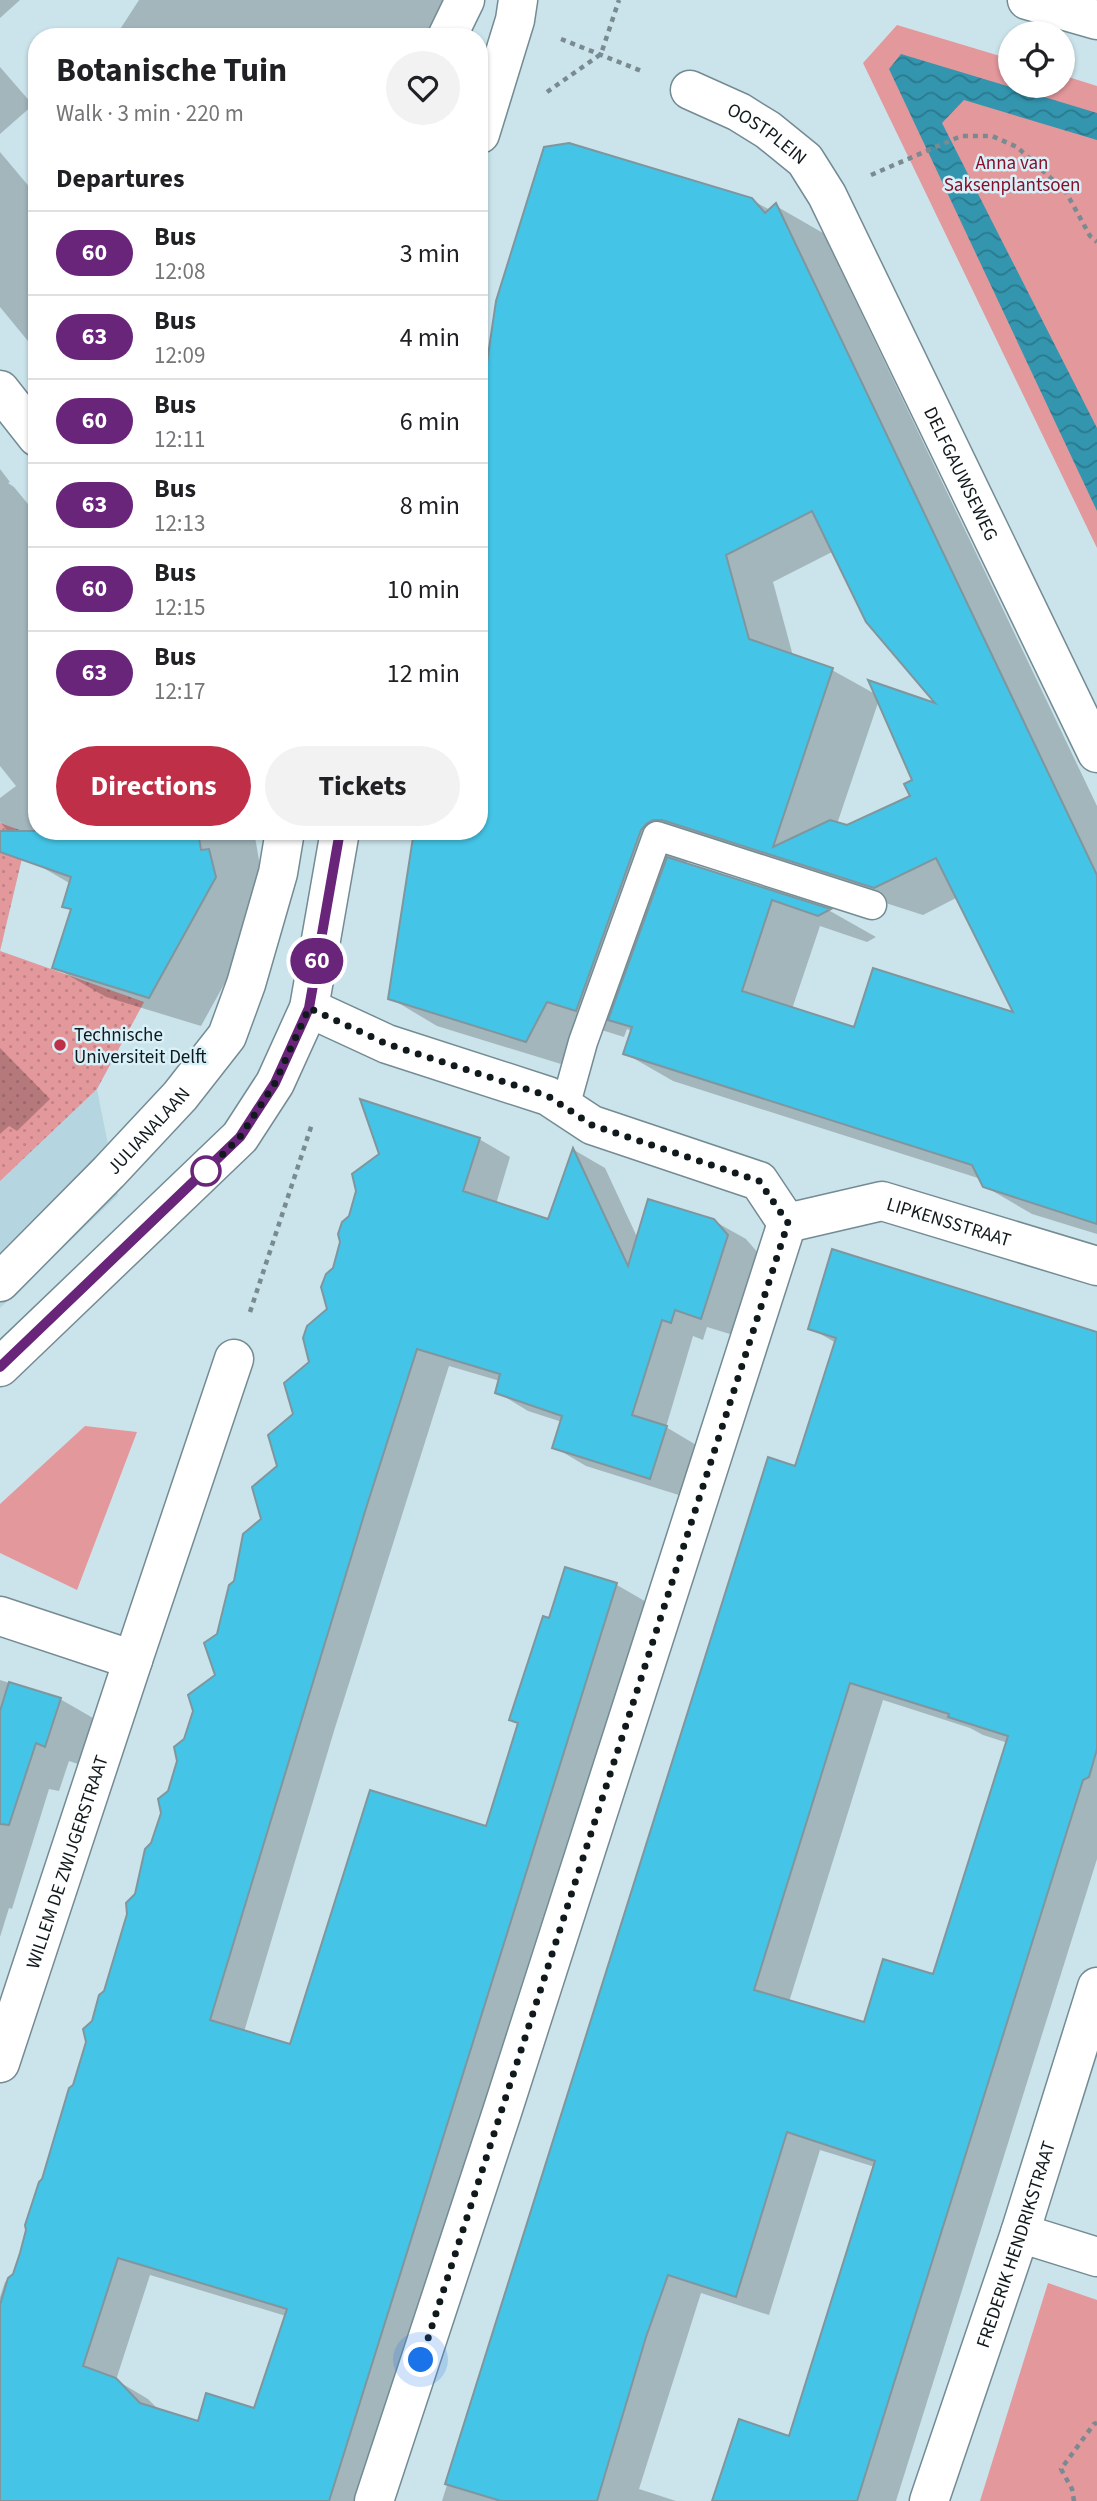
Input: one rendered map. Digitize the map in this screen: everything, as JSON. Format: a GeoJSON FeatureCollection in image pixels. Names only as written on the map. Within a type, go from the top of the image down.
{"type":"FeatureCollection","features":[{"type":"Feature","properties":{"kind":"street"},"geometry":{"type":"LineString","coordinates":[[451,28],[465,0]]}},
{"type":"Feature","properties":{"kind":"street"},"geometry":{"type":"LineString","coordinates":[[488,108],[515,20],[518,0]]}},
{"type":"Feature","properties":{"kind":"street"},"geometry":{"type":"LineString","coordinates":[[1027,0],[1097,20]]}},
{"type":"Feature","properties":{"kind":"street","name":"OOSTPLEIN"},"geometry":{"type":"LineString","coordinates":[[690,90],[739,112],[768,130],[805,160],[827,195]]}},
{"type":"Feature","properties":{"kind":"street","name":"DELFGAUWSEWEG"},"geometry":{"type":"LineString","coordinates":[[827,195],[1097,753]]}},
{"type":"Feature","properties":{"kind":"street"},"geometry":{"type":"LineString","coordinates":[[0,390],[28,426]]}},
{"type":"Feature","properties":{"kind":"street","name":"JULIANALAAN"},"geometry":{"type":"LineString","coordinates":[[0,1282],[171,1105],[227,1036],[246,984],[278,873],[284,840]]}},
{"type":"Feature","properties":{"kind":"street"},"geometry":{"type":"LineString","coordinates":[[0,1367],[240,1137],[275,1083],[309,1008],[338,840]]}},
{"type":"Feature","properties":{"kind":"street"},"geometry":{"type":"LineString","coordinates":[[309,1008],[387,1044],[548,1096],[592,1125],[759,1181],[788,1223],[374,2501]]}},
{"type":"Feature","properties":{"kind":"street","name":"LIPKENSSTRAAT"},"geometry":{"type":"LineString","coordinates":[[788,1223],[882,1201],[1097,1266]]}},
{"type":"Feature","properties":{"kind":"street"},"geometry":{"type":"LineString","coordinates":[[0,1616],[132,1660],[234,1359]]}},
{"type":"Feature","properties":{"kind":"street","name":"WILLEM DE ZWIJGERSTRAAT"},"geometry":{"type":"LineString","coordinates":[[0,2063],[132,1660]]}},
{"type":"Feature","properties":{"kind":"street","name":"FREDERIK HENDRIKSTRAAT"},"geometry":{"type":"LineString","coordinates":[[929,2501],[1020,2232],[1097,1987]]}},
{"type":"Feature","properties":{"kind":"street"},"geometry":{"type":"LineString","coordinates":[[1020,2232],[1097,2257]]}},
{"type":"Feature","properties":{"kind":"lane"},"geometry":{"type":"LineString","coordinates":[[565,1107],[583,1042],[657,836],[872,905]]}},
{"type":"Feature","properties":{"kind":"path"},"geometry":{"type":"LineString","coordinates":[[546,92],[601,54],[619,0]]}},
{"type":"Feature","properties":{"kind":"path"},"geometry":{"type":"LineString","coordinates":[[907,159],[961,135],[992,135],[1017,147],[1066,192],[1090,236],[1097,242]]}},
{"type":"Feature","properties":{"kind":"path"},"geometry":{"type":"LineString","coordinates":[[1074,2501],[1072,2489],[1061,2469],[1097,2423]]}},
{"type":"Feature","properties":{"kind":"shaded area"},"geometry":{"type":"Polygon","coordinates":[[[0,823],[28,833],[0,951],[0,823]]]}},
{"type":"Feature","properties":{"kind":"shaded area","name":"Technische Universiteit Delft"},"geometry":{"type":"Polygon","coordinates":[[[0,951],[144,1002],[97,1089],[118,1195],[0,1308],[0,951]]]}},
{"type":"Feature","properties":{"kind":"green space","name":"Anna van Saksenplantsoen"},"geometry":{"type":"Polygon","coordinates":[[[897,25],[998,55],[998,98],[1075,98],[1075,79],[1097,86],[1097,548],[863,63],[897,25]]]}},
{"type":"Feature","properties":{"kind":"green space"},"geometry":{"type":"Polygon","coordinates":[[[0,823],[28,833],[0,951],[0,823]]]}},
{"type":"Feature","properties":{"kind":"green space"},"geometry":{"type":"Polygon","coordinates":[[[0,951],[144,1002],[97,1089],[0,1181],[0,951]]]}},
{"type":"Feature","properties":{"kind":"green space"},"geometry":{"type":"Polygon","coordinates":[[[85,1426],[137,1432],[77,1590],[0,1553],[0,1504],[85,1426]]]}},
{"type":"Feature","properties":{"kind":"green space"},"geometry":{"type":"Polygon","coordinates":[[[1048,2283],[1097,2300],[1097,2501],[980,2501],[1048,2283]]]}},
{"type":"Feature","properties":{"kind":"water"},"geometry":{"type":"Polygon","coordinates":[[[901,54],[998,83],[998,98],[1047,98],[1097,113],[1097,140],[964,100],[942,123],[1097,428],[1097,511],[889,69],[901,54]]]}},
{"type":"Feature","properties":{"kind":"building"},"geometry":{"type":"Polygon","coordinates":[[[569,143],[752,198],[765,213],[776,203],[1097,875],[1097,1224],[983,1187],[972,1165],[623,1054],[632,1027],[608,1020],[667,857],[831,909],[818,916],[772,900],[742,991],[854,1027],[873,968],[1013,1012],[936,858],[874,888],[662,820],[653,820],[641,830],[576,1011],[547,1002],[526,1042],[388,999],[413,840],[488,840],[488,356],[496,301],[544,147],[569,143]],[[812,511],[726,555],[749,639],[833,668],[773,847],[830,820],[847,825],[910,796],[904,784],[912,780],[868,680],[935,703],[866,622],[812,511]]]}},
{"type":"Feature","properties":{"kind":"building"},"geometry":{"type":"Polygon","coordinates":[[[0,831],[28,831],[28,840],[199,840],[201,850],[209,849],[216,877],[149,998],[52,968],[71,909],[62,907],[71,877],[0,852],[0,831]]]}},
{"type":"Feature","properties":{"kind":"building"},"geometry":{"type":"Polygon","coordinates":[[[360,1099],[480,1138],[463,1191],[548,1219],[573,1148],[628,1266],[648,1199],[714,1219],[728,1235],[701,1319],[675,1310],[671,1323],[662,1320],[632,1415],[667,1426],[650,1479],[552,1448],[562,1416],[495,1393],[500,1374],[417,1349],[367,1505],[210,2020],[290,2044],[370,1790],[486,1826],[518,1723],[509,1720],[543,1616],[549,1618],[565,1567],[617,1583],[329,2501],[0,2501],[0,2305],[8,2278],[13,2274],[20,2253],[25,2225],[86,2042],[83,2029],[92,2021],[99,1995],[104,1991],[127,1914],[126,1903],[135,1894],[145,1849],[151,1843],[161,1813],[158,1799],[168,1791],[177,1761],[174,1747],[184,1739],[193,1711],[188,1695],[215,1675],[204,1643],[217,1634],[229,1585],[234,1581],[243,1534],[261,1519],[252,1487],[277,1466],[268,1435],[293,1414],[284,1383],[309,1362],[303,1338],[307,1326],[327,1309],[321,1287],[326,1274],[333,1268],[340,1242],[338,1234],[342,1222],[349,1216],[356,1191],[352,1174],[379,1154],[360,1099]],[[118,2258],[83,2366],[116,2378],[140,2403],[198,2421],[206,2393],[254,2408],[287,2309],[118,2258]]]}},
{"type":"Feature","properties":{"kind":"building"},"geometry":{"type":"Polygon","coordinates":[[[832,1249],[1097,1332],[1097,1749],[1089,1777],[1083,1780],[857,2501],[712,2501],[739,2419],[789,2436],[875,2161],[787,2132],[736,2297],[668,2275],[646,2337],[597,2501],[501,2501],[445,2484],[768,1457],[795,1466],[836,1338],[808,1329],[832,1249]],[[850,1683],[754,1990],[864,2022],[883,1959],[933,1974],[1008,1736],[948,1717],[949,1714],[850,1683]]]}},
{"type":"Feature","properties":{"kind":"building"},"geometry":{"type":"Polygon","coordinates":[[[9,1682],[61,1698],[45,1747],[36,1743],[9,1825],[0,1824],[0,1711],[9,1682]]]}},
{"type":"Feature","properties":{"kind":"bus line","name":"60"},"geometry":{"type":"LineString","coordinates":[[0,1367],[240,1137],[275,1083],[309,1008],[338,840]]}},
{"type":"Feature","properties":{"kind":"place","name":"Technische Universiteit Delft"},"geometry":{"type":"Point","coordinates":[60,1045]}},
{"type":"Feature","properties":{"kind":"route"},"geometry":{"type":"LineString","coordinates":[[206,1171],[201,1176],[240,1137],[275,1083],[309,1008],[387,1044],[548,1096],[592,1125],[759,1181],[788,1223],[421,2360]]}}]}
